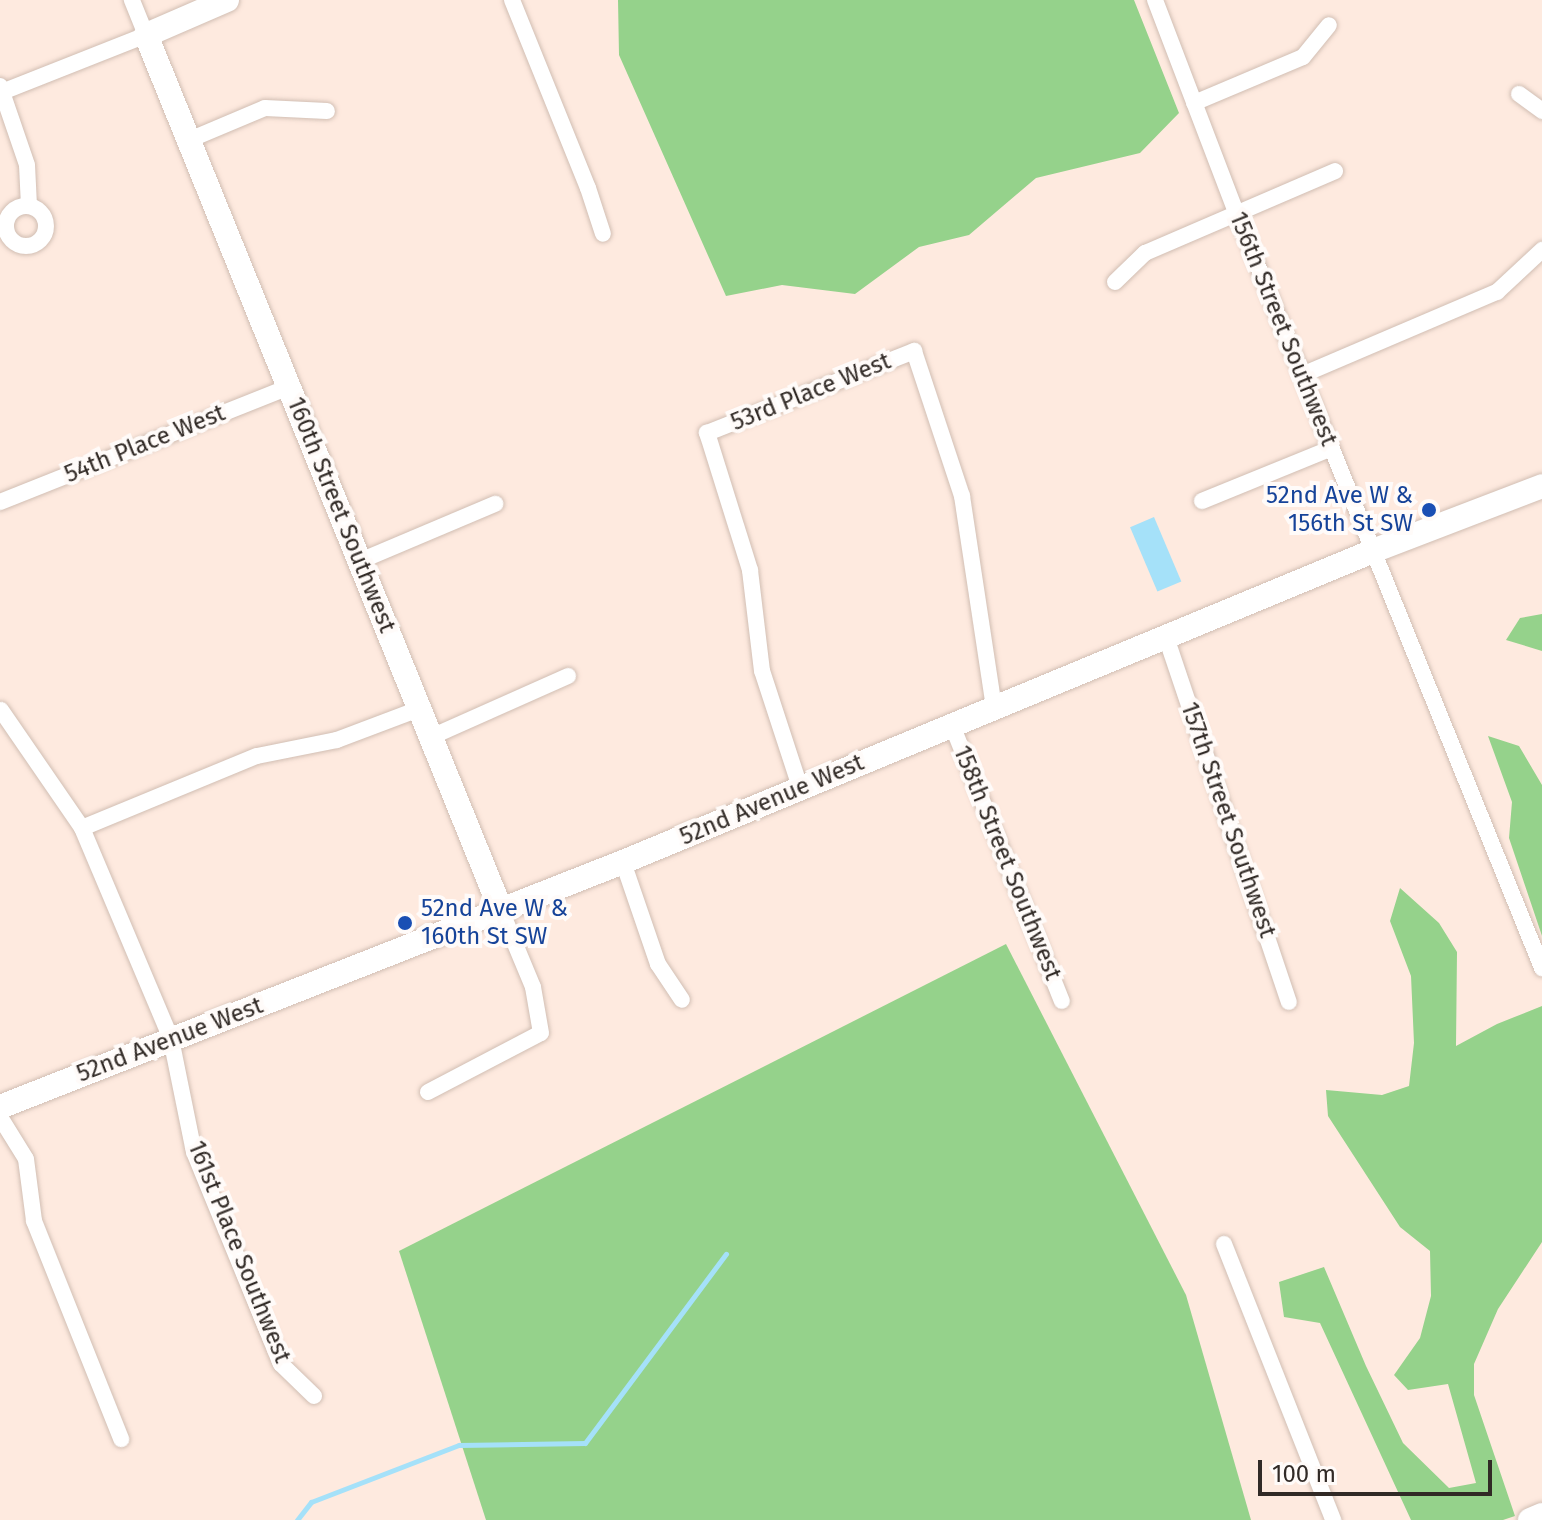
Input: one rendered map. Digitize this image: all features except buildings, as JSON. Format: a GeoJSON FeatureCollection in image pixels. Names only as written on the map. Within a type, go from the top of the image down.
{"type":"FeatureCollection","features":[{"type":"Feature","properties":{"kind":"street","name":"160th Street Southwest"},"geometry":{"type":"LineString","coordinates":[[132,0],[533,987],[541,1033],[428,1092]]}},
{"type":"Feature","properties":{"kind":"street"},"geometry":{"type":"LineString","coordinates":[[29,206],[27,165],[1,89],[146,35],[227,0]]}},
{"type":"Feature","properties":{"kind":"street"},"geometry":{"type":"LineString","coordinates":[[512,0],[588,188],[603,234]]}},
{"type":"Feature","properties":{"kind":"street","name":"156th Street Southwest"},"geometry":{"type":"LineString","coordinates":[[1155,0],[1236,212],[1542,968]]}},
{"type":"Feature","properties":{"kind":"street"},"geometry":{"type":"LineString","coordinates":[[1194,103],[1303,57],[1329,25]]}},
{"type":"Feature","properties":{"kind":"street"},"geometry":{"type":"LineString","coordinates":[[1519,94],[1542,111]]}},
{"type":"Feature","properties":{"kind":"street"},"geometry":{"type":"LineString","coordinates":[[189,140],[265,108],[327,111]]}},
{"type":"Feature","properties":{"kind":"street"},"geometry":{"type":"LineString","coordinates":[[1115,282],[1145,253],[1335,171]]}},
{"type":"Feature","properties":{"kind":"street"},"geometry":{"type":"LineString","coordinates":[[1302,375],[1497,292],[1542,250]]}},
{"type":"Feature","properties":{"kind":"street","name":"53rd Place West"},"geometry":{"type":"LineString","coordinates":[[800,787],[762,671],[750,570],[707,433],[914,351],[962,496],[994,708]]}},
{"type":"Feature","properties":{"kind":"street","name":"54th Place West"},"geometry":{"type":"LineString","coordinates":[[0,502],[289,387]]}},
{"type":"Feature","properties":{"kind":"street"},"geometry":{"type":"LineString","coordinates":[[1202,501],[1332,448]]}},
{"type":"Feature","properties":{"kind":"street","name":"52nd Avenue West"},"geometry":{"type":"LineString","coordinates":[[0,1107],[623,862],[1373,551],[1542,486]]}},
{"type":"Feature","properties":{"kind":"street"},"geometry":{"type":"LineString","coordinates":[[360,561],[495,504]]}},
{"type":"Feature","properties":{"kind":"street","name":"157th Street Southwest"},"geometry":{"type":"LineString","coordinates":[[1166,637],[1289,1002]]}},
{"type":"Feature","properties":{"kind":"street"},"geometry":{"type":"LineString","coordinates":[[431,737],[568,676]]}},
{"type":"Feature","properties":{"kind":"street"},"geometry":{"type":"LineString","coordinates":[[82,828],[257,756],[337,740],[419,709]]}},
{"type":"Feature","properties":{"kind":"street","name":"161st Place Southwest"},"geometry":{"type":"LineString","coordinates":[[1,710],[82,828],[171,1039],[194,1152],[281,1364],[314,1396]]}},
{"type":"Feature","properties":{"kind":"street","name":"158th Street Southwest"},"geometry":{"type":"LineString","coordinates":[[952,725],[1062,1001]]}},
{"type":"Feature","properties":{"kind":"street"},"geometry":{"type":"LineString","coordinates":[[623,862],[658,964],[682,1000]]}},
{"type":"Feature","properties":{"kind":"street"},"geometry":{"type":"LineString","coordinates":[[0,1117],[26,1159],[34,1221],[121,1439]]}},
{"type":"Feature","properties":{"kind":"street"},"geometry":{"type":"LineString","coordinates":[[1224,1244],[1333,1520]]}},
{"type":"Feature","properties":{"kind":"street"},"geometry":{"type":"LineString","coordinates":[[1530,1520],[1542,1515]]}},
{"type":"Feature","properties":{"kind":"green space"},"geometry":{"type":"Polygon","coordinates":[[[618,0],[1134,0],[1179,113],[1140,153],[1036,178],[969,235],[919,247],[855,294],[782,285],[726,296],[619,55],[618,0]]]}},
{"type":"Feature","properties":{"kind":"green space"},"geometry":{"type":"Polygon","coordinates":[[[1542,614],[1542,651],[1506,640],[1520,618],[1542,614]]]}},
{"type":"Feature","properties":{"kind":"green space"},"geometry":{"type":"Polygon","coordinates":[[[1488,736],[1519,746],[1542,785],[1542,936],[1509,838],[1512,802],[1488,736]]]}},
{"type":"Feature","properties":{"kind":"green space"},"geometry":{"type":"Polygon","coordinates":[[[1400,888],[1439,923],[1457,952],[1456,1046],[1497,1024],[1542,1006],[1542,1242],[1498,1309],[1474,1364],[1474,1395],[1515,1516],[1503,1520],[1411,1520],[1320,1323],[1284,1317],[1279,1282],[1324,1267],[1403,1443],[1449,1488],[1476,1483],[1448,1384],[1408,1390],[1394,1375],[1420,1338],[1431,1296],[1430,1251],[1400,1227],[1328,1116],[1326,1090],[1382,1095],[1409,1086],[1414,1043],[1411,976],[1390,921],[1400,888]]]}},
{"type":"Feature","properties":{"kind":"green space"},"geometry":{"type":"Polygon","coordinates":[[[1006,944],[1186,1295],[1251,1520],[486,1520],[399,1251],[1006,944]]]}},
{"type":"Feature","properties":{"kind":"water"},"geometry":{"type":"Polygon","coordinates":[[[1154,517],[1181,581],[1157,592],[1130,527],[1154,517]]]}},
{"type":"Feature","properties":{"kind":"waterway"},"geometry":{"type":"LineString","coordinates":[[297,1520],[311,1502],[459,1445],[585,1443],[726,1254]]}},
{"type":"Feature","properties":{"kind":"place","name":"52nd Ave W & 156th St SW"},"geometry":{"type":"Point","coordinates":[1429,510]}},
{"type":"Feature","properties":{"kind":"place","name":"52nd Ave W & 160th St SW"},"geometry":{"type":"Point","coordinates":[405,923]}}]}
